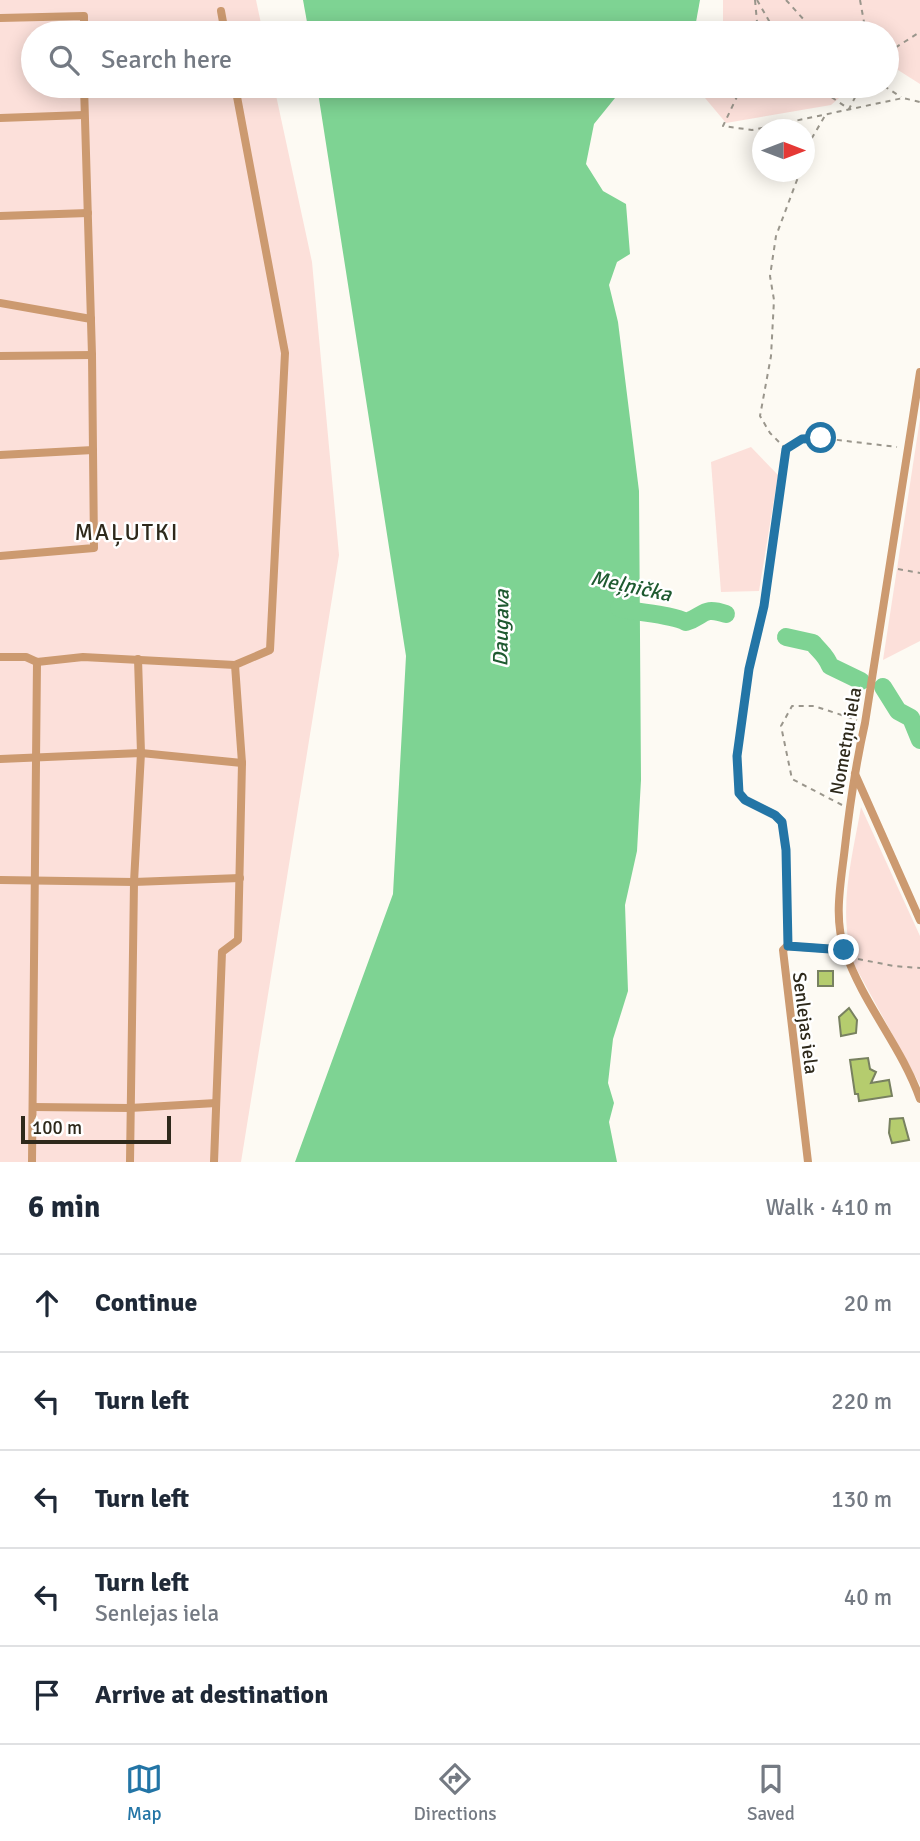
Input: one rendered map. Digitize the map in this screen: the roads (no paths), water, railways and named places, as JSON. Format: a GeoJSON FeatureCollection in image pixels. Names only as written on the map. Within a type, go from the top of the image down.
{"type":"FeatureCollection","features":[{"type":"Feature","properties":{"kind":"street"},"geometry":{"type":"LineString","coordinates":[[221,11],[223,21]]}},
{"type":"Feature","properties":{"kind":"street"},"geometry":{"type":"LineString","coordinates":[[0,18],[84,16],[84,21]]}},
{"type":"Feature","properties":{"kind":"street"},"geometry":{"type":"LineString","coordinates":[[0,555],[94,548],[92,355],[84,98]]}},
{"type":"Feature","properties":{"kind":"street"},"geometry":{"type":"LineString","coordinates":[[0,657],[26,657],[37,662],[83,657],[236,665],[270,650],[285,353],[237,98]]}},
{"type":"Feature","properties":{"kind":"street"},"geometry":{"type":"LineString","coordinates":[[0,118],[84,116]]}},
{"type":"Feature","properties":{"kind":"street"},"geometry":{"type":"LineString","coordinates":[[0,216],[88,213]]}},
{"type":"Feature","properties":{"kind":"street"},"geometry":{"type":"LineString","coordinates":[[0,303],[91,319]]}},
{"type":"Feature","properties":{"kind":"street"},"geometry":{"type":"LineString","coordinates":[[0,356],[92,355]]}},
{"type":"Feature","properties":{"kind":"street","name":"Nometņu iela"},"geometry":{"type":"LineString","coordinates":[[920,372],[865,723],[854,771],[838,915],[846,953],[863,992],[898,1051],[920,1100]]}},
{"type":"Feature","properties":{"kind":"street"},"geometry":{"type":"LineString","coordinates":[[0,455],[93,450]]}},
{"type":"Feature","properties":{"kind":"street"},"geometry":{"type":"LineString","coordinates":[[130,1162],[134,882],[141,754],[138,659]]}},
{"type":"Feature","properties":{"kind":"street"},"geometry":{"type":"LineString","coordinates":[[32,1162],[37,662]]}},
{"type":"Feature","properties":{"kind":"street"},"geometry":{"type":"LineString","coordinates":[[214,1162],[222,952],[238,940],[242,763],[236,665]]}},
{"type":"Feature","properties":{"kind":"street"},"geometry":{"type":"LineString","coordinates":[[0,759],[141,754],[242,763]]}},
{"type":"Feature","properties":{"kind":"street"},"geometry":{"type":"LineString","coordinates":[[854,771],[920,920]]}},
{"type":"Feature","properties":{"kind":"street"},"geometry":{"type":"LineString","coordinates":[[0,880],[134,882],[240,878]]}},
{"type":"Feature","properties":{"kind":"street","name":"Senlejas iela"},"geometry":{"type":"LineString","coordinates":[[808,1162],[783,950],[788,946],[846,953]]}},
{"type":"Feature","properties":{"kind":"street"},"geometry":{"type":"LineString","coordinates":[[33,1107],[130,1108],[216,1103]]}},
{"type":"Feature","properties":{"kind":"water"},"geometry":{"type":"Polygon","coordinates":[[[303,0],[700,0],[696,21],[307,21],[303,0]]]}},
{"type":"Feature","properties":{"kind":"water","name":"Daugava"},"geometry":{"type":"Polygon","coordinates":[[[319,98],[615,98],[594,124],[586,164],[603,191],[626,204],[630,254],[617,262],[609,285],[618,322],[639,491],[641,780],[637,851],[625,905],[628,991],[613,1039],[608,1083],[614,1103],[609,1122],[617,1162],[295,1162],[393,894],[406,656],[319,98]]]}},
{"type":"Feature","properties":{"kind":"waterway","name":"Meļņička"},"geometry":{"type":"LineString","coordinates":[[619,608],[686,622],[708,611],[726,614]]}},
{"type":"Feature","properties":{"kind":"waterway","name":"Meļņička"},"geometry":{"type":"LineString","coordinates":[[786,637],[813,643],[830,666],[861,681]]}},
{"type":"Feature","properties":{"kind":"waterway","name":"Meļņička"},"geometry":{"type":"LineString","coordinates":[[883,687],[898,711],[911,718],[920,740]]}},
{"type":"Feature","properties":{"kind":"district","name":"MAĻUTKI"},"geometry":{"type":"Point","coordinates":[127,532]}}]}
